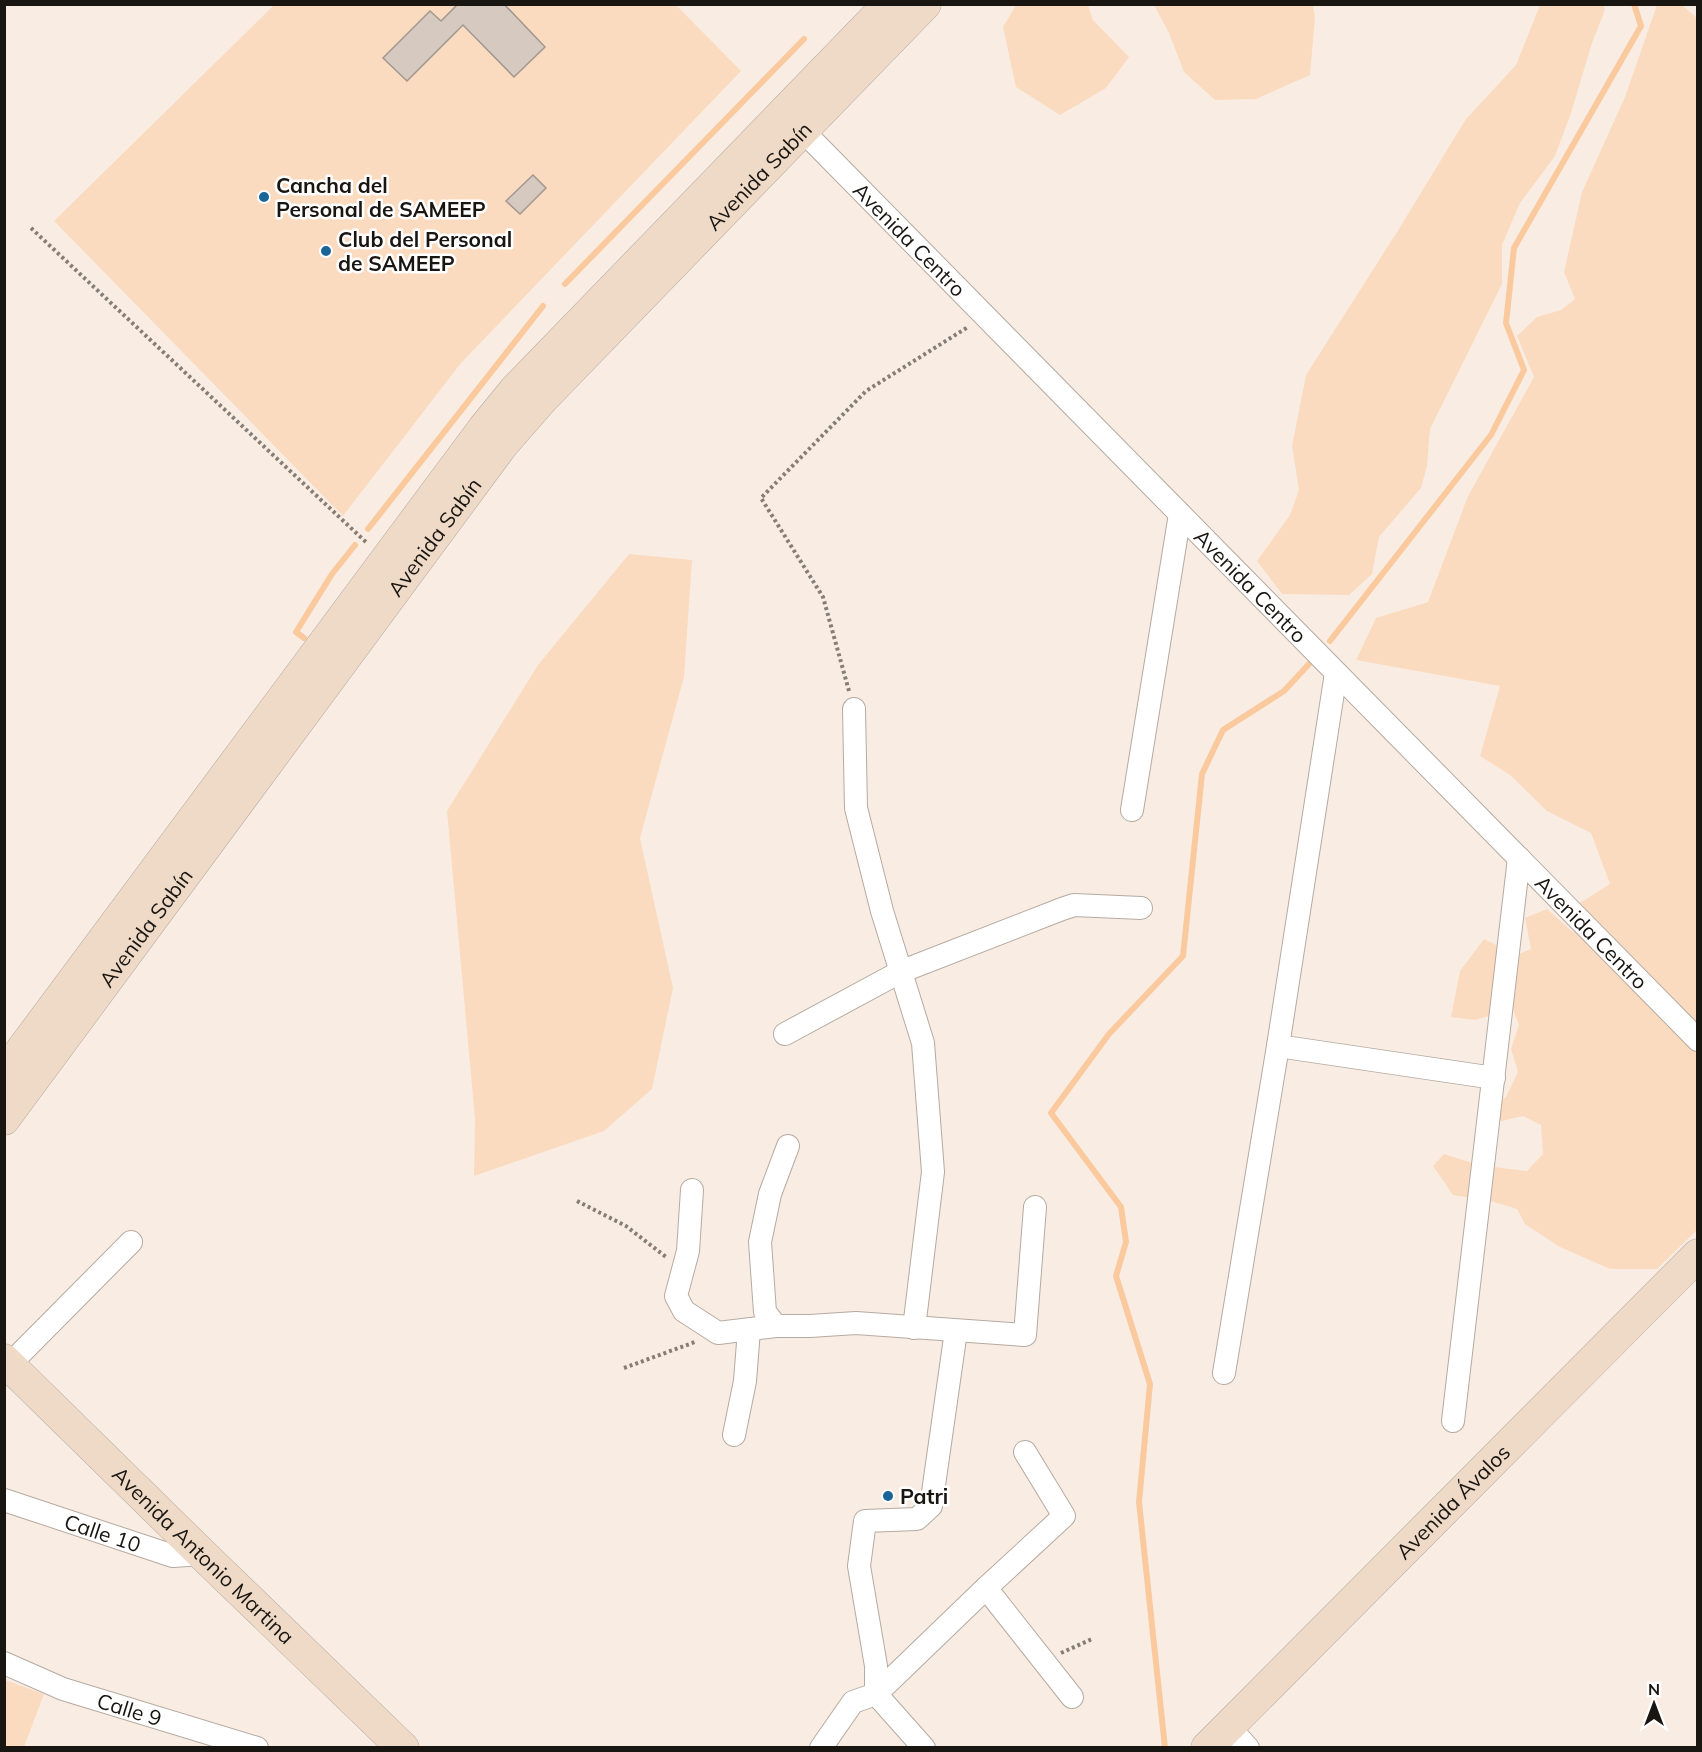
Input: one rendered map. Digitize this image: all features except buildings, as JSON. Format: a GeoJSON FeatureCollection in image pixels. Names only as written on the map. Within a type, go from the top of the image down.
{"type":"FeatureCollection","features":[{"type":"Feature","properties":{"kind":"main road","name":"Avenida Sabín"},"geometry":{"type":"LineString","coordinates":[[4,1074],[484,428],[515,390],[889,4]]}},
{"type":"Feature","properties":{"kind":"main road","name":"Avenida Sabín"},"geometry":{"type":"LineString","coordinates":[[4,1119],[502,445],[544,397],[925,4]]}},
{"type":"Feature","properties":{"kind":"main road","name":"Avenida Ávalos"},"geometry":{"type":"LineString","coordinates":[[1228,1741],[1698,1256]]}},
{"type":"Feature","properties":{"kind":"main road","name":"Avenida Antonio Martina"},"geometry":{"type":"LineString","coordinates":[[7,1363],[202,1554],[388,1742]]}},
{"type":"Feature","properties":{"kind":"street","name":"Avenida Centro"},"geometry":{"type":"LineString","coordinates":[[803,131],[1698,1040]]}},
{"type":"Feature","properties":{"kind":"street"},"geometry":{"type":"LineString","coordinates":[[1132,810],[1180,514]]}},
{"type":"Feature","properties":{"kind":"street"},"geometry":{"type":"LineString","coordinates":[[1224,1373],[1336,673]]}},
{"type":"Feature","properties":{"kind":"street"},"geometry":{"type":"LineString","coordinates":[[854,709],[856,808],[882,911],[923,1043],[933,1172],[914,1328]]}},
{"type":"Feature","properties":{"kind":"street"},"geometry":{"type":"LineString","coordinates":[[1454,1421],[1519,858]]}},
{"type":"Feature","properties":{"kind":"street"},"geometry":{"type":"LineString","coordinates":[[785,1034],[900,972],[1074,905],[1141,908]]}},
{"type":"Feature","properties":{"kind":"street"},"geometry":{"type":"LineString","coordinates":[[1278,1046],[1494,1078]]}},
{"type":"Feature","properties":{"kind":"street"},"geometry":{"type":"LineString","coordinates":[[776,1326],[765,1312],[760,1242],[770,1194],[788,1146]]}},
{"type":"Feature","properties":{"kind":"street"},"geometry":{"type":"LineString","coordinates":[[692,1190],[688,1251],[676,1296],[684,1311],[718,1333],[776,1326],[856,1323],[1025,1335],[1035,1207]]}},
{"type":"Feature","properties":{"kind":"street"},"geometry":{"type":"LineString","coordinates":[[7,1363],[131,1242]]}},
{"type":"Feature","properties":{"kind":"street"},"geometry":{"type":"LineString","coordinates":[[734,1435],[745,1381],[748,1330]]}},
{"type":"Feature","properties":{"kind":"street"},"geometry":{"type":"LineString","coordinates":[[924,1748],[876,1694],[876,1666],[859,1566],[865,1521],[917,1520],[931,1506],[956,1331]]}},
{"type":"Feature","properties":{"kind":"street"},"geometry":{"type":"LineString","coordinates":[[821,1748],[853,1702],[876,1694],[1064,1516],[1025,1452]]}},
{"type":"Feature","properties":{"kind":"street","name":"Calle 10"},"geometry":{"type":"LineString","coordinates":[[4,1500],[173,1556],[202,1554]]}},
{"type":"Feature","properties":{"kind":"street"},"geometry":{"type":"LineString","coordinates":[[986,1588],[1071,1697]]}},
{"type":"Feature","properties":{"kind":"street","name":"Calle 9"},"geometry":{"type":"LineString","coordinates":[[4,1663],[63,1689],[256,1748]]}},
{"type":"Feature","properties":{"kind":"path"},"geometry":{"type":"LineString","coordinates":[[31,228],[386,561]]}},
{"type":"Feature","properties":{"kind":"path"},"geometry":{"type":"LineString","coordinates":[[854,709],[823,597],[761,498],[866,391],[986,316]]}},
{"type":"Feature","properties":{"kind":"path"},"geometry":{"type":"LineString","coordinates":[[577,1202],[626,1226],[683,1271]]}},
{"type":"Feature","properties":{"kind":"path"},"geometry":{"type":"LineString","coordinates":[[624,1368],[718,1333]]}},
{"type":"Feature","properties":{"kind":"path"},"geometry":{"type":"LineString","coordinates":[[1044,1661],[1092,1639]]}},
{"type":"Feature","properties":{"kind":"shaded area","name":"Club del Personal de SAMEEP"},"geometry":{"type":"Polygon","coordinates":[[[274,5],[676,5],[741,71],[461,363],[343,516],[54,221],[274,5]]]}},
{"type":"Feature","properties":{"kind":"shaded area"},"geometry":{"type":"Polygon","coordinates":[[[1016,5],[1088,5],[1093,20],[1129,57],[1106,88],[1060,115],[1016,87],[1003,27],[1016,5]]]}},
{"type":"Feature","properties":{"kind":"shaded area"},"geometry":{"type":"Polygon","coordinates":[[[1154,5],[1313,5],[1315,18],[1310,75],[1256,99],[1215,100],[1184,72],[1169,33],[1154,5]]]}},
{"type":"Feature","properties":{"kind":"shaded area"},"geometry":{"type":"Polygon","coordinates":[[[1540,5],[1604,5],[1605,10],[1555,156],[1520,203],[1502,245],[1502,284],[1430,429],[1427,466],[1421,488],[1379,537],[1372,574],[1349,595],[1282,594],[1257,561],[1290,515],[1299,490],[1292,446],[1306,375],[1466,119],[1516,65],[1540,5]]]}},
{"type":"Feature","properties":{"kind":"shaded area"},"geometry":{"type":"Polygon","coordinates":[[[1657,5],[1682,5],[1698,19],[1698,1229],[1657,1269],[1610,1269],[1560,1247],[1525,1224],[1517,1209],[1494,1202],[1453,1195],[1433,1166],[1444,1154],[1479,1165],[1527,1171],[1543,1154],[1541,1125],[1523,1116],[1502,1121],[1485,1114],[1506,1097],[1518,1072],[1511,1049],[1519,1025],[1513,1009],[1475,1020],[1451,1017],[1460,971],[1484,939],[1516,955],[1531,949],[1525,918],[1547,909],[1574,933],[1580,903],[1610,884],[1591,833],[1547,811],[1510,775],[1480,756],[1500,686],[1356,660],[1376,618],[1428,602],[1468,496],[1534,377],[1517,336],[1537,317],[1561,310],[1575,299],[1564,272],[1582,192],[1625,97],[1657,5]]]}},
{"type":"Feature","properties":{"kind":"shaded area"},"geometry":{"type":"Polygon","coordinates":[[[629,554],[692,560],[684,677],[640,838],[673,988],[652,1089],[604,1131],[474,1176],[475,1119],[447,811],[538,665],[629,554]]]}},
{"type":"Feature","properties":{"kind":"shaded area"},"geometry":{"type":"Polygon","coordinates":[[[5,1680],[44,1694],[24,1747],[5,1747],[5,1680]]]}},
{"type":"Feature","properties":{"kind":"waterway"},"geometry":{"type":"LineString","coordinates":[[1330,641],[1491,435],[1524,370],[1506,323],[1514,248],[1641,26],[1634,4]]}},
{"type":"Feature","properties":{"kind":"waterway"},"geometry":{"type":"LineString","coordinates":[[565,284],[804,39]]}},
{"type":"Feature","properties":{"kind":"waterway"},"geometry":{"type":"LineString","coordinates":[[368,529],[543,306]]}},
{"type":"Feature","properties":{"kind":"waterway"},"geometry":{"type":"LineString","coordinates":[[304,638],[296,632],[332,574],[355,545]]}},
{"type":"Feature","properties":{"kind":"waterway"},"geometry":{"type":"LineString","coordinates":[[1165,1748],[1139,1502],[1150,1384],[1116,1276],[1126,1242],[1121,1207],[1051,1113],[1109,1034],[1183,956],[1202,774],[1223,730],[1284,691],[1309,664]]}},
{"type":"Feature","properties":{"kind":"place","name":"Cancha del Personal de SAMEEP"},"geometry":{"type":"Point","coordinates":[264,197]}},
{"type":"Feature","properties":{"kind":"place","name":"Club del Personal de SAMEEP"},"geometry":{"type":"Point","coordinates":[326,251]}},
{"type":"Feature","properties":{"kind":"place","name":"Patri"},"geometry":{"type":"Point","coordinates":[888,1496]}}]}
